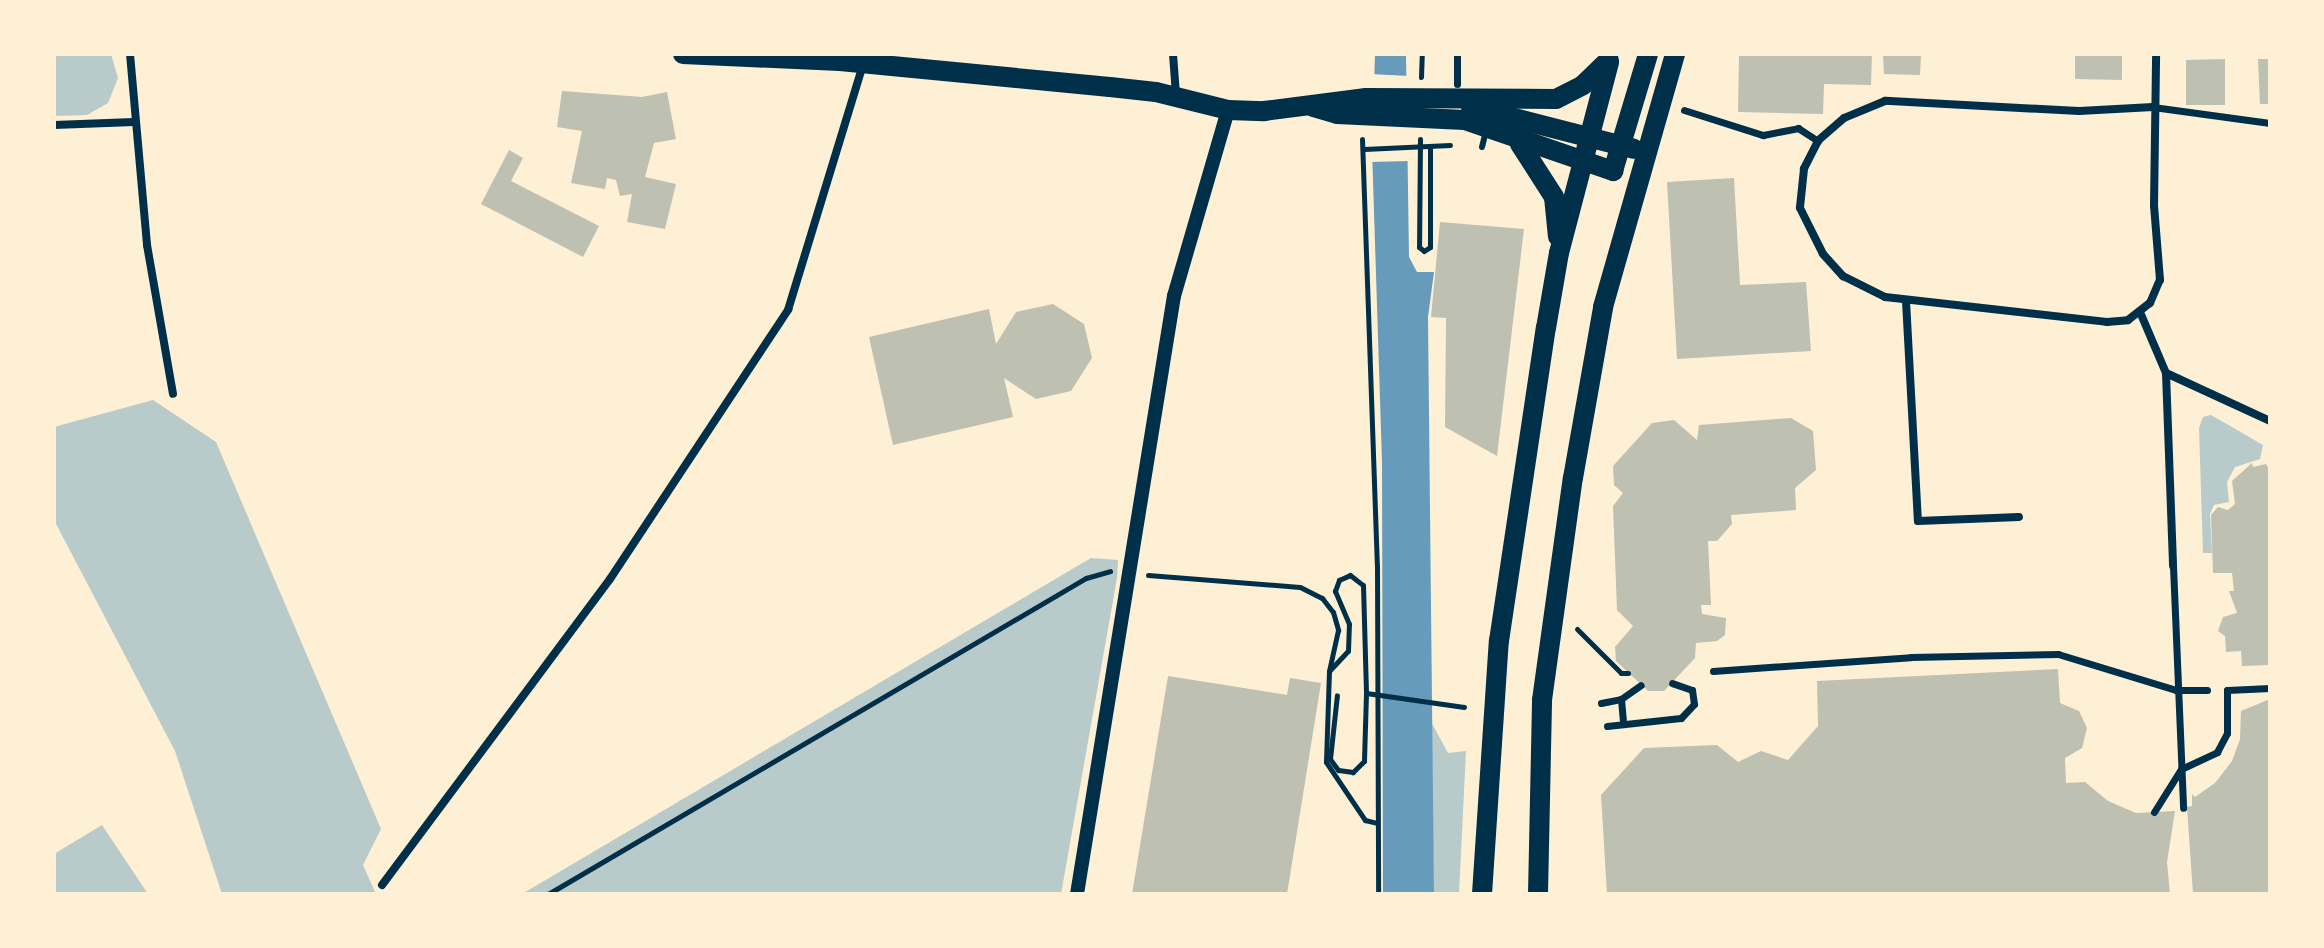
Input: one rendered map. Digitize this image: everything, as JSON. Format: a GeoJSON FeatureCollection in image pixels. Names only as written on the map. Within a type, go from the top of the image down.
{"type":"FeatureCollection","features":[{"type":"Feature","properties":{"kind":"main road"},"geometry":{"type":"LineString","coordinates":[[683,54],[841,58],[863,65],[1177,96],[1228,110],[1309,106],[1427,107],[1484,137],[1515,140],[1613,171],[1648,54]]}},
{"type":"Feature","properties":{"kind":"main road"},"geometry":{"type":"LineString","coordinates":[[1538,894],[1542,700],[1556,583],[1603,307],[1675,54]]}},
{"type":"Feature","properties":{"kind":"main road"},"geometry":{"type":"LineString","coordinates":[[1427,107],[1455,92],[1556,99],[1583,85],[1610,57]]}},
{"type":"Feature","properties":{"kind":"main road"},"geometry":{"type":"LineString","coordinates":[[1482,894],[1499,641],[1559,253],[1610,57]]}},
{"type":"Feature","properties":{"kind":"main road"},"geometry":{"type":"LineString","coordinates":[[1455,92],[1491,114],[1589,135],[1647,154]]}},
{"type":"Feature","properties":{"kind":"main road"},"geometry":{"type":"LineString","coordinates":[[1515,140],[1532,156],[1554,197],[1559,253]]}},
{"type":"Feature","properties":{"kind":"street"},"geometry":{"type":"LineString","coordinates":[[130,54],[134,122],[153,290],[173,394]]}},
{"type":"Feature","properties":{"kind":"street"},"geometry":{"type":"LineString","coordinates":[[1173,54],[1177,96]]}},
{"type":"Feature","properties":{"kind":"street"},"geometry":{"type":"LineString","coordinates":[[1455,92],[1457,54]]}},
{"type":"Feature","properties":{"kind":"street"},"geometry":{"type":"LineString","coordinates":[[2156,54],[2153,107],[2160,280],[2155,296],[2140,312],[2107,322],[1906,301],[1865,290],[1843,276],[1809,233],[1799,188],[1818,141],[1844,118],[1885,101],[2079,111],[2153,107],[2188,116],[2270,123]]}},
{"type":"Feature","properties":{"kind":"street"},"geometry":{"type":"LineString","coordinates":[[382,885],[610,579],[788,310],[863,65]]}},
{"type":"Feature","properties":{"kind":"street"},"geometry":{"type":"LineString","coordinates":[[1077,894],[1174,296],[1228,110]]}},
{"type":"Feature","properties":{"kind":"street"},"geometry":{"type":"LineString","coordinates":[[1684,110],[1763,135],[1798,128],[1818,141]]}},
{"type":"Feature","properties":{"kind":"street"},"geometry":{"type":"LineString","coordinates":[[54,125],[134,122]]}},
{"type":"Feature","properties":{"kind":"street"},"geometry":{"type":"LineString","coordinates":[[1906,301],[1918,521],[2019,517]]}},
{"type":"Feature","properties":{"kind":"street"},"geometry":{"type":"LineString","coordinates":[[2140,312],[2166,373],[2183,808]]}},
{"type":"Feature","properties":{"kind":"street"},"geometry":{"type":"LineString","coordinates":[[2166,373],[2270,421]]}},
{"type":"Feature","properties":{"kind":"street"},"geometry":{"type":"LineString","coordinates":[[1713,671],[1911,657],[2058,654],[2176,690],[2207,690]]}},
{"type":"Feature","properties":{"kind":"street"},"geometry":{"type":"LineString","coordinates":[[1607,726],[1623,720],[1681,718],[1694,704],[1692,690],[1672,683]]}},
{"type":"Feature","properties":{"kind":"street"},"geometry":{"type":"LineString","coordinates":[[1601,703],[1621,699],[1641,685]]}},
{"type":"Feature","properties":{"kind":"street"},"geometry":{"type":"LineString","coordinates":[[2154,812],[2181,769],[2217,752],[2227,733],[2227,690],[2270,688]]}},
{"type":"Feature","properties":{"kind":"street"},"geometry":{"type":"LineString","coordinates":[[1621,699],[1623,720]]}},
{"type":"Feature","properties":{"kind":"path"},"geometry":{"type":"LineString","coordinates":[[1421,76],[1422,54]]}},
{"type":"Feature","properties":{"kind":"path"},"geometry":{"type":"LineString","coordinates":[[1378,894],[1377,566],[1364,149],[1430,149],[1430,247],[1424,251],[1419,247],[1419,162]]}},
{"type":"Feature","properties":{"kind":"path"},"geometry":{"type":"LineString","coordinates":[[548,894],[1086,578],[1111,571]]}},
{"type":"Feature","properties":{"kind":"path"},"geometry":{"type":"LineString","coordinates":[[1143,574],[1308,588],[1336,621],[1329,671],[1326,762],[1365,820],[1377,823]]}},
{"type":"Feature","properties":{"kind":"path"},"geometry":{"type":"LineString","coordinates":[[1329,671],[1348,651],[1349,624],[1335,591],[1339,580],[1350,575],[1363,585],[1366,693],[1364,761],[1353,772],[1338,770],[1330,759],[1337,695]]}},
{"type":"Feature","properties":{"kind":"path"},"geometry":{"type":"LineString","coordinates":[[1573,626],[1621,673],[1628,673]]}},
{"type":"Feature","properties":{"kind":"path"},"geometry":{"type":"LineString","coordinates":[[1366,693],[1464,707]]}},
{"type":"Feature","properties":{"kind":"shaded area"},"geometry":{"type":"Polygon","coordinates":[[[54,54],[111,54],[118,78],[108,103],[87,115],[54,116],[54,54]]]}},
{"type":"Feature","properties":{"kind":"shaded area"},"geometry":{"type":"Polygon","coordinates":[[[153,400],[216,442],[381,829],[363,865],[376,894],[222,894],[175,751],[54,520],[54,427],[153,400]]]}},
{"type":"Feature","properties":{"kind":"shaded area"},"geometry":{"type":"Polygon","coordinates":[[[2211,415],[2263,445],[2260,459],[2235,467],[2227,482],[2229,502],[2214,505],[2210,514],[2212,553],[2203,553],[2199,428],[2203,417],[2211,415]]]}},
{"type":"Feature","properties":{"kind":"shaded area"},"geometry":{"type":"Polygon","coordinates":[[[1091,558],[1118,560],[1117,578],[1061,894],[522,894],[1091,558]]]}},
{"type":"Feature","properties":{"kind":"shaded area"},"geometry":{"type":"Polygon","coordinates":[[[1430,720],[1448,753],[1466,751],[1459,894],[1434,894],[1430,720]]]}},
{"type":"Feature","properties":{"kind":"shaded area"},"geometry":{"type":"Polygon","coordinates":[[[102,825],[148,894],[54,894],[54,854],[102,825]]]}},
{"type":"Feature","properties":{"kind":"water"},"geometry":{"type":"Polygon","coordinates":[[[1375,54],[1406,54],[1409,257],[1417,272],[1434,272],[1428,317],[1434,894],[1383,894],[1382,462],[1372,149],[1375,54]]]}},
{"type":"Feature","properties":{"kind":"pier"},"geometry":{"type":"Polygon","coordinates":[[[1370,74],[1409,76],[1410,161],[1370,162],[1370,74]]]}},
{"type":"Feature","properties":{"kind":"building"},"geometry":{"type":"Polygon","coordinates":[[[1739,54],[1872,54],[1871,85],[1824,84],[1823,114],[1738,112],[1739,54]]]}},
{"type":"Feature","properties":{"kind":"building"},"geometry":{"type":"Polygon","coordinates":[[[1883,54],[1921,54],[1920,75],[1884,74],[1883,54]]]}},
{"type":"Feature","properties":{"kind":"building"},"geometry":{"type":"Polygon","coordinates":[[[2075,54],[2122,54],[2122,80],[2075,79],[2075,54]]]}},
{"type":"Feature","properties":{"kind":"building"},"geometry":{"type":"Polygon","coordinates":[[[2225,59],[2225,105],[2186,105],[2186,60],[2225,59]]]}},
{"type":"Feature","properties":{"kind":"building"},"geometry":{"type":"Polygon","coordinates":[[[2258,59],[2270,59],[2270,104],[2260,104],[2258,59]]]}},
{"type":"Feature","properties":{"kind":"building"},"geometry":{"type":"Polygon","coordinates":[[[562,91],[642,97],[667,92],[676,139],[654,143],[645,177],[676,184],[665,229],[627,222],[632,194],[620,196],[616,180],[607,178],[605,189],[571,183],[582,131],[557,127],[562,91]]]}},
{"type":"Feature","properties":{"kind":"building"},"geometry":{"type":"Polygon","coordinates":[[[509,150],[523,158],[511,181],[599,226],[583,257],[481,204],[509,150]]]}},
{"type":"Feature","properties":{"kind":"building"},"geometry":{"type":"Polygon","coordinates":[[[1734,178],[1740,285],[1806,282],[1811,351],[1677,359],[1667,182],[1734,178]]]}},
{"type":"Feature","properties":{"kind":"building"},"geometry":{"type":"Polygon","coordinates":[[[1440,222],[1524,229],[1497,456],[1445,427],[1446,318],[1431,317],[1440,222]]]}},
{"type":"Feature","properties":{"kind":"building"},"geometry":{"type":"Polygon","coordinates":[[[1053,304],[1084,324],[1092,358],[1071,391],[1036,399],[1004,378],[1013,417],[893,445],[869,337],[989,309],[996,344],[1016,312],[1053,304]]]}},
{"type":"Feature","properties":{"kind":"building"},"geometry":{"type":"Polygon","coordinates":[[[1791,418],[1813,431],[1816,470],[1795,488],[1796,510],[1731,515],[1732,524],[1717,541],[1708,541],[1711,605],[1701,605],[1702,614],[1726,618],[1725,635],[1717,641],[1696,643],[1695,658],[1664,691],[1648,691],[1616,661],[1615,647],[1633,626],[1617,610],[1613,506],[1623,493],[1614,485],[1613,466],[1652,423],[1674,420],[1697,440],[1699,425],[1791,418]]]}},
{"type":"Feature","properties":{"kind":"building"},"geometry":{"type":"Polygon","coordinates":[[[2252,463],[2253,467],[2266,464],[2270,471],[2270,665],[2242,666],[2241,651],[2226,652],[2225,636],[2218,631],[2223,617],[2237,613],[2229,591],[2234,591],[2232,573],[2213,573],[2211,515],[2218,507],[2228,510],[2235,504],[2232,481],[2252,463]]]}},
{"type":"Feature","properties":{"kind":"building"},"geometry":{"type":"Polygon","coordinates":[[[2058,669],[2060,703],[2079,711],[2087,728],[2082,748],[2065,758],[2066,783],[2085,782],[2108,801],[2136,813],[2175,811],[2167,862],[2170,894],[1607,894],[1601,795],[1644,748],[1717,745],[1738,762],[1761,751],[1788,760],[1818,726],[1817,681],[2058,669]]]}},
{"type":"Feature","properties":{"kind":"building"},"geometry":{"type":"Polygon","coordinates":[[[1168,676],[1287,695],[1290,678],[1321,683],[1287,894],[1132,894],[1168,676]]]}},
{"type":"Feature","properties":{"kind":"building"},"geometry":{"type":"Polygon","coordinates":[[[2270,699],[2270,894],[2193,894],[2187,807],[2192,806],[2192,794],[2195,797],[2215,783],[2232,761],[2240,739],[2241,711],[2270,699]]]}}]}
